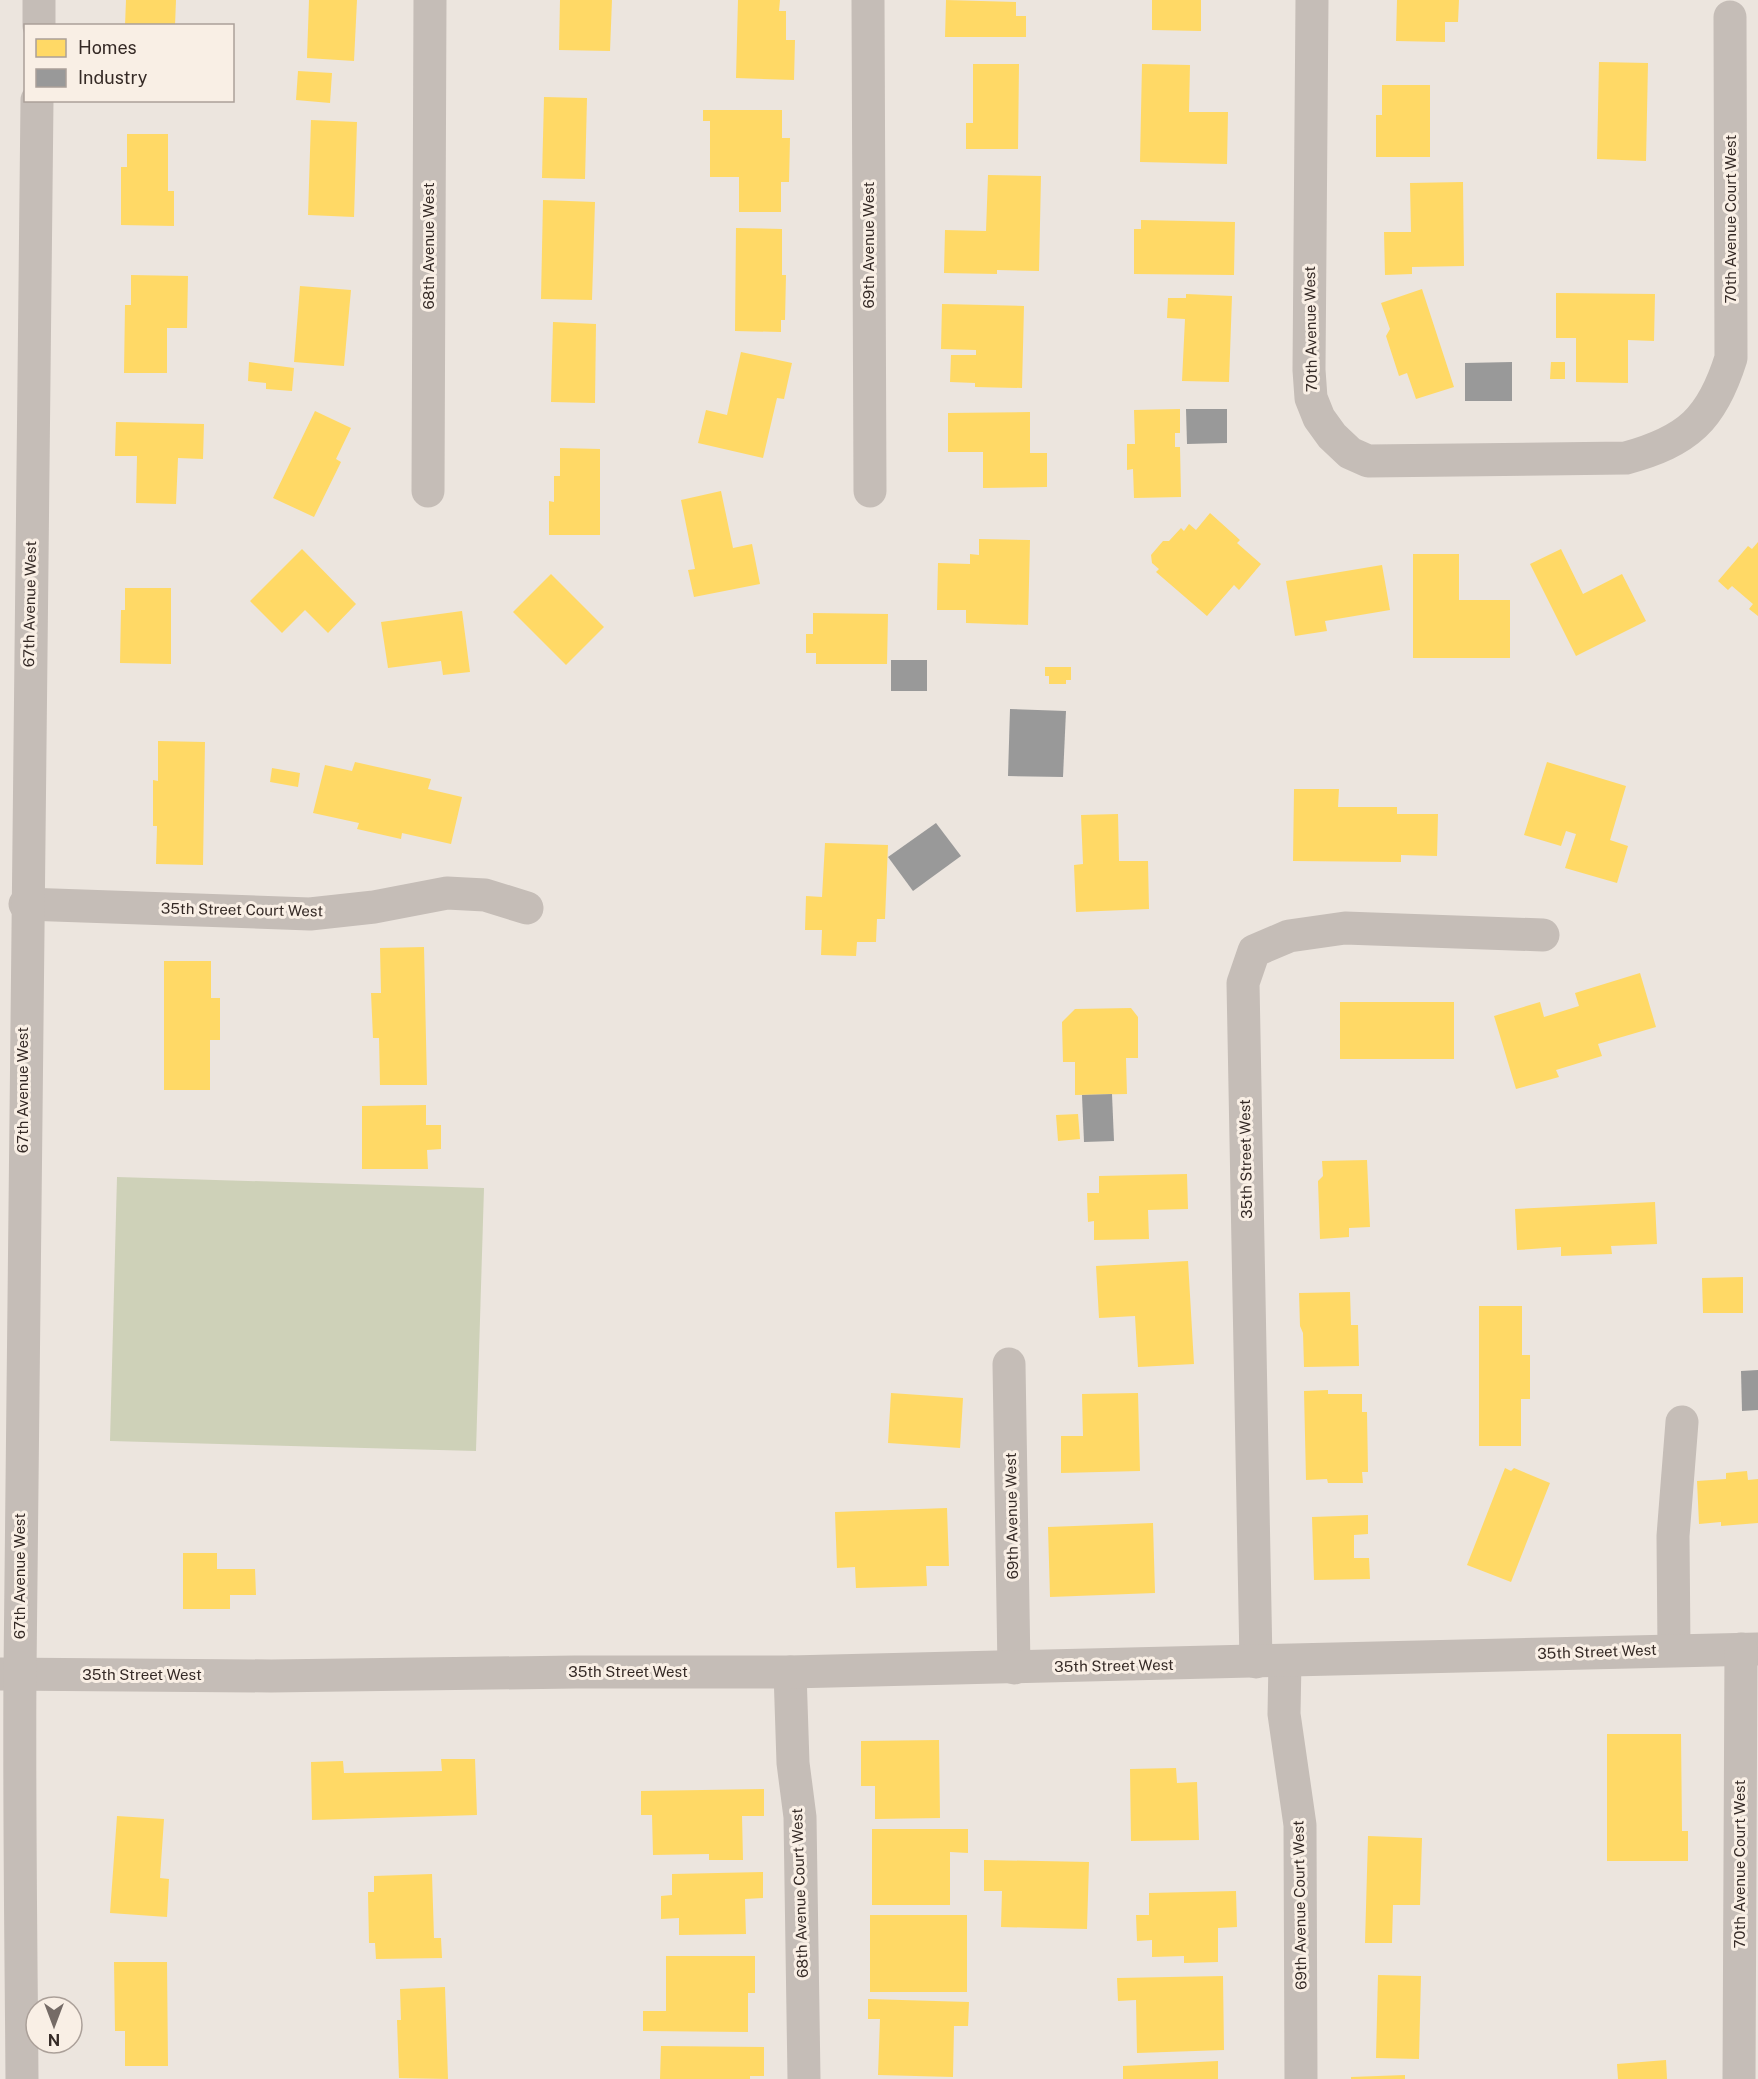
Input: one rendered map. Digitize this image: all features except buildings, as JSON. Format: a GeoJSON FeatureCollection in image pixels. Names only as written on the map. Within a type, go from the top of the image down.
{"type":"FeatureCollection","features":[{"type":"Feature","properties":{"kind":"street"},"geometry":{"type":"LineString","coordinates":[[39,0],[39,24]]}},
{"type":"Feature","properties":{"kind":"street","name":"68th Avenue West"},"geometry":{"type":"LineString","coordinates":[[428,491],[430,0]]}},
{"type":"Feature","properties":{"kind":"street","name":"69th Avenue West"},"geometry":{"type":"LineString","coordinates":[[868,0],[870,491]]}},
{"type":"Feature","properties":{"kind":"street","name":"70th Avenue West"},"geometry":{"type":"LineString","coordinates":[[1312,0],[1309,370],[1311,398],[1318,418],[1332,436],[1350,453],[1368,461],[1626,458],[1656,450],[1683,435],[1706,414]]}},
{"type":"Feature","properties":{"kind":"street","name":"70th Avenue Court West"},"geometry":{"type":"LineString","coordinates":[[1706,414],[1722,388],[1731,358],[1730,17]]}},
{"type":"Feature","properties":{"kind":"street","name":"67th Avenue West"},"geometry":{"type":"LineString","coordinates":[[22,2079],[10,1674],[25,904],[14,735],[38,102]]}},
{"type":"Feature","properties":{"kind":"street","name":"35th Street Court West"},"geometry":{"type":"LineString","coordinates":[[25,904],[310,914],[374,907],[447,893],[485,895],[527,908]]}},
{"type":"Feature","properties":{"kind":"street","name":"35th Street West"},"geometry":{"type":"LineString","coordinates":[[1271,1662],[1243,983],[1254,951],[1289,936],[1346,928],[1543,935]]}},
{"type":"Feature","properties":{"kind":"street","name":"69th Avenue West"},"geometry":{"type":"LineString","coordinates":[[1009,1364],[1014,1668]]}},
{"type":"Feature","properties":{"kind":"street"},"geometry":{"type":"LineString","coordinates":[[1674,1650],[1673,1536],[1682,1422]]}},
{"type":"Feature","properties":{"kind":"street","name":"70th Avenue Court West"},"geometry":{"type":"LineString","coordinates":[[1739,2079],[1750,1649]]}},
{"type":"Feature","properties":{"kind":"street","name":"35th Street West"},"geometry":{"type":"LineString","coordinates":[[10,1674],[271,1676],[790,1672],[1750,1649]]}},
{"type":"Feature","properties":{"kind":"street","name":"69th Avenue Court West"},"geometry":{"type":"LineString","coordinates":[[1271,1662],[1284,1714],[1300,1825],[1301,2079]]}},
{"type":"Feature","properties":{"kind":"street","name":"68th Avenue Court West"},"geometry":{"type":"LineString","coordinates":[[790,1672],[793,1763],[800,1817],[804,2079]]}},
{"type":"Feature","properties":{"kind":"green space"},"geometry":{"type":"Polygon","coordinates":[[[117,1177],[484,1188],[476,1451],[110,1441],[117,1177]]]}}]}
